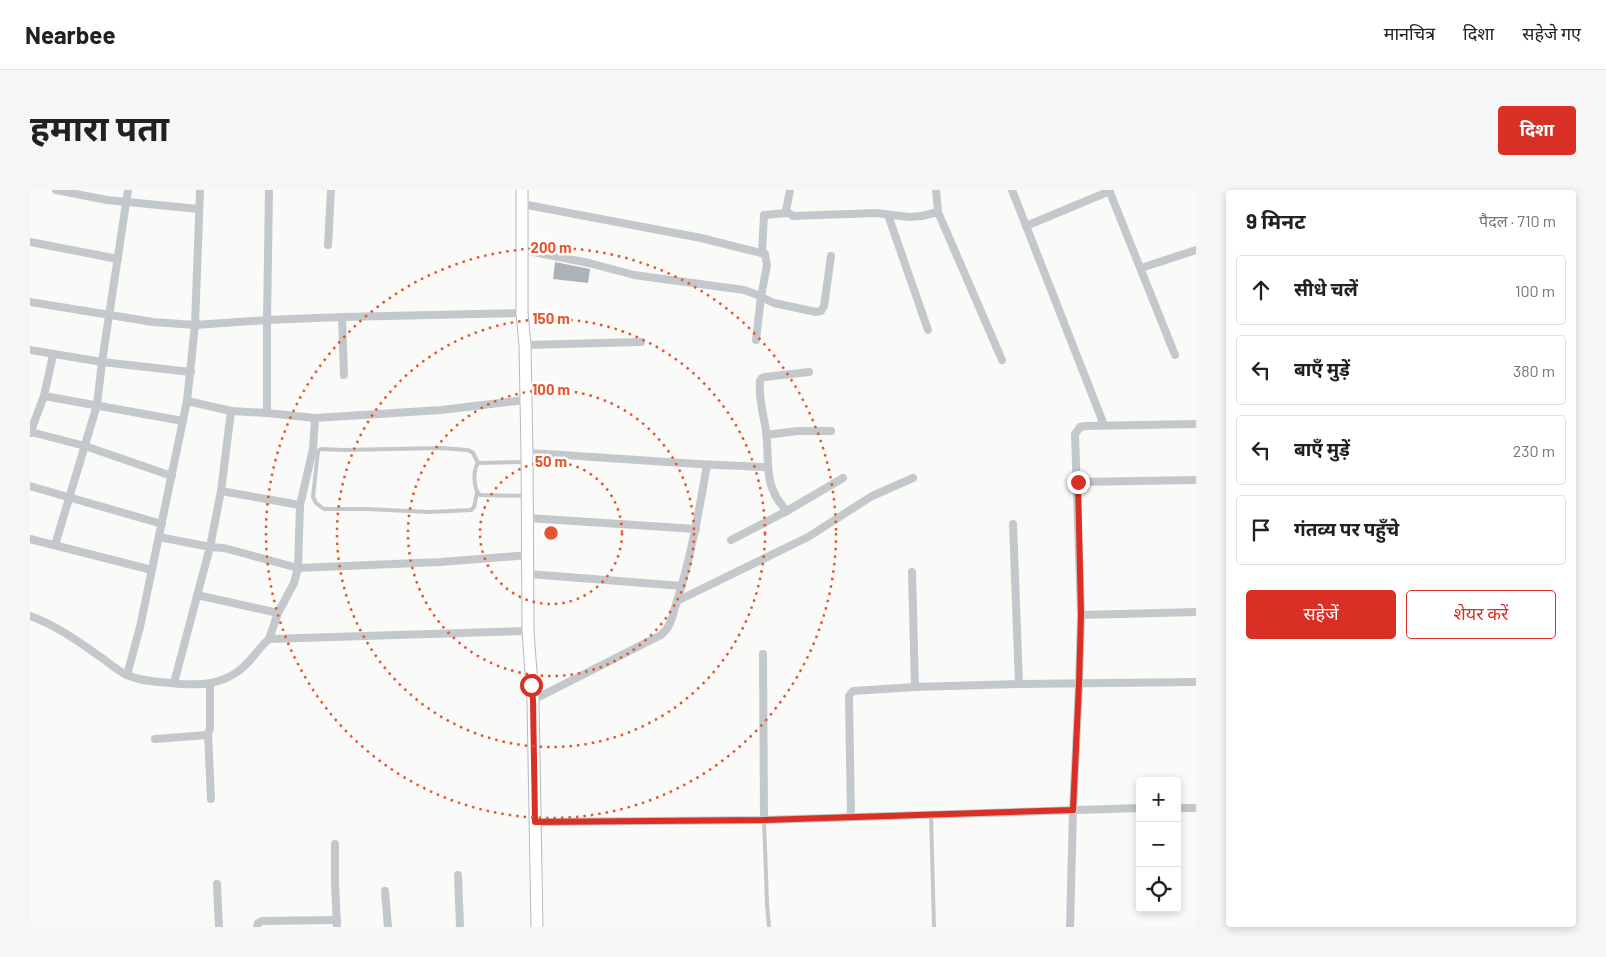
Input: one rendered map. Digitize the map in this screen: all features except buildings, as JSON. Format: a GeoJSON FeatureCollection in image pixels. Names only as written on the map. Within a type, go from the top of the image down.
{"type":"FeatureCollection","features":[{"type":"Feature","properties":{"kind":"main road"},"geometry":{"type":"LineString","coordinates":[[522,190],[522,313],[525,345],[529,555],[528,631],[533,700],[537,927]]}},
{"type":"Feature","properties":{"kind":"street"},"geometry":{"type":"LineString","coordinates":[[56,190],[126,202],[199,209]]}},
{"type":"Feature","properties":{"kind":"street"},"geometry":{"type":"LineString","coordinates":[[55,545],[97,405],[128,190]]}},
{"type":"Feature","properties":{"kind":"street"},"geometry":{"type":"LineString","coordinates":[[127,675],[140,627],[187,401],[195,325],[200,190]]}},
{"type":"Feature","properties":{"kind":"street"},"geometry":{"type":"LineString","coordinates":[[267,413],[269,190]]}},
{"type":"Feature","properties":{"kind":"street"},"geometry":{"type":"LineString","coordinates":[[328,245],[331,190]]}},
{"type":"Feature","properties":{"kind":"street"},"geometry":{"type":"LineString","coordinates":[[788,214],[786,211],[790,190]]}},
{"type":"Feature","properties":{"kind":"street"},"geometry":{"type":"LineString","coordinates":[[936,190],[938,212],[1002,360]]}},
{"type":"Feature","properties":{"kind":"street"},"geometry":{"type":"LineString","coordinates":[[1012,190],[1104,426]]}},
{"type":"Feature","properties":{"kind":"street"},"geometry":{"type":"LineString","coordinates":[[1026,226],[1109,191],[1174,355]]}},
{"type":"Feature","properties":{"kind":"street"},"geometry":{"type":"LineString","coordinates":[[522,204],[701,238],[762,253],[766,257],[767,265],[756,340]]}},
{"type":"Feature","properties":{"kind":"street"},"geometry":{"type":"LineString","coordinates":[[762,253],[764,215],[888,214],[909,217],[938,212]]}},
{"type":"Feature","properties":{"kind":"street"},"geometry":{"type":"LineString","coordinates":[[888,214],[928,330]]}},
{"type":"Feature","properties":{"kind":"street"},"geometry":{"type":"LineString","coordinates":[[30,242],[118,259]]}},
{"type":"Feature","properties":{"kind":"street"},"geometry":{"type":"LineString","coordinates":[[523,250],[590,263],[634,275],[744,290],[774,303],[816,312],[821,311],[824,306],[831,256]]}},
{"type":"Feature","properties":{"kind":"street"},"geometry":{"type":"LineString","coordinates":[[1141,268],[1196,250]]}},
{"type":"Feature","properties":{"kind":"street"},"geometry":{"type":"LineString","coordinates":[[30,302],[153,322],[195,325],[342,317],[522,313]]}},
{"type":"Feature","properties":{"kind":"street"},"geometry":{"type":"LineString","coordinates":[[342,317],[344,375]]}},
{"type":"Feature","properties":{"kind":"street"},"geometry":{"type":"LineString","coordinates":[[525,345],[641,342]]}},
{"type":"Feature","properties":{"kind":"street"},"geometry":{"type":"LineString","coordinates":[[30,350],[102,362],[191,372]]}},
{"type":"Feature","properties":{"kind":"street"},"geometry":{"type":"LineString","coordinates":[[53,355],[44,396],[30,433],[84,446],[172,476]]}},
{"type":"Feature","properties":{"kind":"street"},"geometry":{"type":"LineString","coordinates":[[787,511],[772,492],[767,467],[766,435],[759,385],[761,379],[766,377],[809,372]]}},
{"type":"Feature","properties":{"kind":"street"},"geometry":{"type":"LineString","coordinates":[[44,396],[182,421]]}},
{"type":"Feature","properties":{"kind":"street"},"geometry":{"type":"LineString","coordinates":[[187,401],[231,411],[315,418],[441,410],[526,400]]}},
{"type":"Feature","properties":{"kind":"street"},"geometry":{"type":"LineString","coordinates":[[174,683],[210,547],[221,491],[231,411]]}},
{"type":"Feature","properties":{"kind":"street"},"geometry":{"type":"LineString","coordinates":[[30,616],[68,635],[127,675],[147,681],[198,685],[210,684],[238,672],[269,639],[278,613],[294,583],[298,568],[300,504],[313,449],[315,418]]}},
{"type":"Feature","properties":{"kind":"street"},"geometry":{"type":"LineString","coordinates":[[1070,927],[1081,615],[1078,482],[1075,440],[1077,430],[1085,426],[1196,424]]}},
{"type":"Feature","properties":{"kind":"street"},"geometry":{"type":"LineString","coordinates":[[766,435],[798,431],[831,431]]}},
{"type":"Feature","properties":{"kind":"street"},"geometry":{"type":"LineString","coordinates":[[527,457],[619,458],[707,465],[767,467]]}},
{"type":"Feature","properties":{"kind":"street"},"geometry":{"type":"LineString","coordinates":[[533,700],[662,635],[669,627],[682,586],[696,529],[707,465]]}},
{"type":"Feature","properties":{"kind":"street"},"geometry":{"type":"LineString","coordinates":[[731,540],[787,511],[843,478]]}},
{"type":"Feature","properties":{"kind":"street"},"geometry":{"type":"LineString","coordinates":[[677,601],[808,537],[872,496],[914,478]]}},
{"type":"Feature","properties":{"kind":"street"},"geometry":{"type":"LineString","coordinates":[[1078,482],[1196,480]]}},
{"type":"Feature","properties":{"kind":"street"},"geometry":{"type":"LineString","coordinates":[[30,486],[162,524]]}},
{"type":"Feature","properties":{"kind":"street"},"geometry":{"type":"LineString","coordinates":[[221,491],[300,504]]}},
{"type":"Feature","properties":{"kind":"street"},"geometry":{"type":"LineString","coordinates":[[528,518],[696,529]]}},
{"type":"Feature","properties":{"kind":"street"},"geometry":{"type":"LineString","coordinates":[[1013,524],[1019,684]]}},
{"type":"Feature","properties":{"kind":"street"},"geometry":{"type":"LineString","coordinates":[[159,537],[224,548],[298,568],[440,562],[529,555]]}},
{"type":"Feature","properties":{"kind":"street"},"geometry":{"type":"LineString","coordinates":[[30,539],[152,570]]}},
{"type":"Feature","properties":{"kind":"street"},"geometry":{"type":"LineString","coordinates":[[912,572],[915,687]]}},
{"type":"Feature","properties":{"kind":"street"},"geometry":{"type":"LineString","coordinates":[[529,574],[682,586]]}},
{"type":"Feature","properties":{"kind":"street"},"geometry":{"type":"LineString","coordinates":[[197,595],[278,613]]}},
{"type":"Feature","properties":{"kind":"street"},"geometry":{"type":"LineString","coordinates":[[1081,615],[1196,612]]}},
{"type":"Feature","properties":{"kind":"street"},"geometry":{"type":"LineString","coordinates":[[269,639],[528,631]]}},
{"type":"Feature","properties":{"kind":"street"},"geometry":{"type":"LineString","coordinates":[[762,654],[764,820]]}},
{"type":"Feature","properties":{"kind":"street"},"geometry":{"type":"LineString","coordinates":[[851,817],[849,694],[856,690],[1019,684],[1196,682]]}},
{"type":"Feature","properties":{"kind":"street"},"geometry":{"type":"LineString","coordinates":[[210,684],[210,729],[208,733],[211,799]]}},
{"type":"Feature","properties":{"kind":"street"},"geometry":{"type":"LineString","coordinates":[[155,739],[206,735],[208,733]]}},
{"type":"Feature","properties":{"kind":"street"},"geometry":{"type":"LineString","coordinates":[[535,822],[764,820],[1136,808]]}},
{"type":"Feature","properties":{"kind":"street"},"geometry":{"type":"LineString","coordinates":[[1181,808],[1196,808]]}},
{"type":"Feature","properties":{"kind":"street"},"geometry":{"type":"LineString","coordinates":[[257,927],[262,921],[337,924],[334,884],[335,844]]}},
{"type":"Feature","properties":{"kind":"street"},"geometry":{"type":"LineString","coordinates":[[458,875],[460,927]]}},
{"type":"Feature","properties":{"kind":"street"},"geometry":{"type":"LineString","coordinates":[[217,884],[219,927]]}},
{"type":"Feature","properties":{"kind":"street"},"geometry":{"type":"LineString","coordinates":[[386,891],[388,927]]}},
{"type":"Feature","properties":{"kind":"lane"},"geometry":{"type":"LineString","coordinates":[[441,448],[468,450],[473,453],[478,463],[475,467],[475,489],[478,494],[474,507],[471,510],[431,512],[324,509],[313,497],[318,451],[321,450],[441,448]]}},
{"type":"Feature","properties":{"kind":"lane"},"geometry":{"type":"LineString","coordinates":[[478,463],[527,457]]}},
{"type":"Feature","properties":{"kind":"lane"},"geometry":{"type":"LineString","coordinates":[[478,494],[527,496]]}},
{"type":"Feature","properties":{"kind":"lane"},"geometry":{"type":"LineString","coordinates":[[931,815],[934,927]]}},
{"type":"Feature","properties":{"kind":"lane"},"geometry":{"type":"LineString","coordinates":[[764,820],[769,927]]}},
{"type":"Feature","properties":{"kind":"route"},"geometry":{"type":"LineString","coordinates":[[531,685],[533,700],[535,822],[764,820],[1073,810],[1081,615],[1078,482]]}}]}
